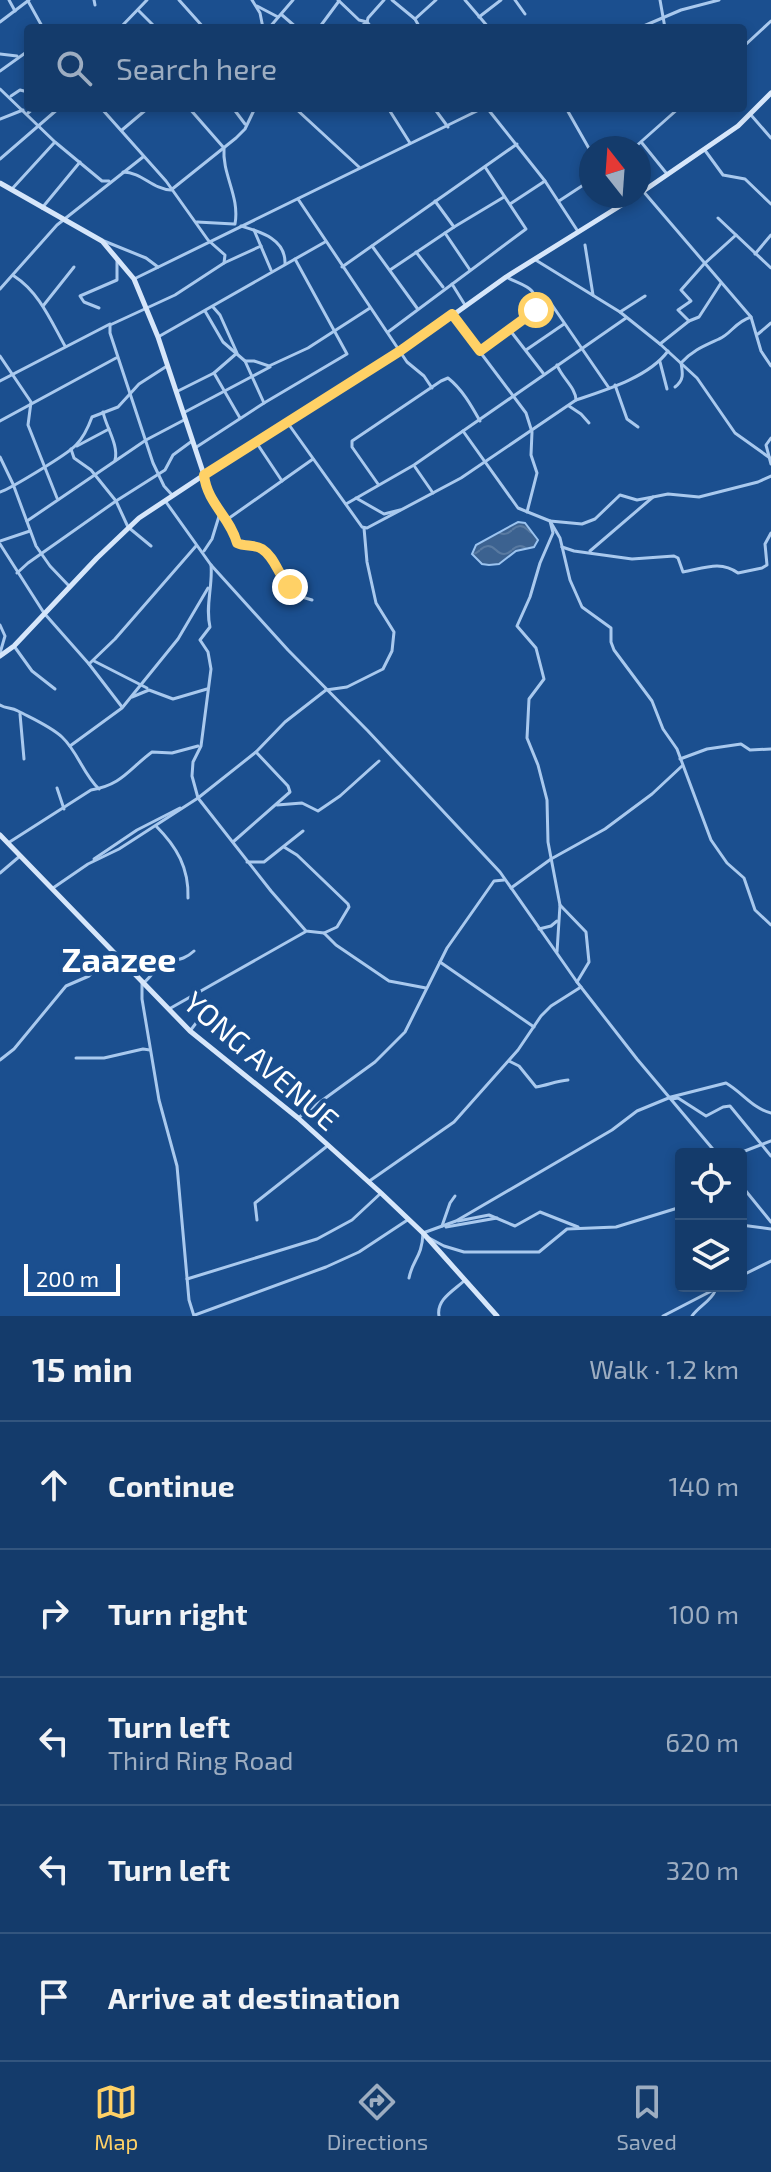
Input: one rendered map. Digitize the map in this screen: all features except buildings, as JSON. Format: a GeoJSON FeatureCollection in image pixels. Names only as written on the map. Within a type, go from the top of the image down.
{"type":"FeatureCollection","features":[{"type":"Feature","properties":{"kind":"street"},"geometry":{"type":"LineString","coordinates":[[9,0],[15,11]]}},
{"type":"Feature","properties":{"kind":"street"},"geometry":{"type":"LineString","coordinates":[[0,22],[28,0],[41,24]]}},
{"type":"Feature","properties":{"kind":"street"},"geometry":{"type":"LineString","coordinates":[[124,24],[147,0]]}},
{"type":"Feature","properties":{"kind":"street"},"geometry":{"type":"LineString","coordinates":[[252,0],[262,24]]}},
{"type":"Feature","properties":{"kind":"street"},"geometry":{"type":"LineString","coordinates":[[273,24],[293,0]]}},
{"type":"Feature","properties":{"kind":"street"},"geometry":{"type":"LineString","coordinates":[[364,24],[384,0]]}},
{"type":"Feature","properties":{"kind":"street"},"geometry":{"type":"LineString","coordinates":[[392,0],[418,24]]}},
{"type":"Feature","properties":{"kind":"street"},"geometry":{"type":"LineString","coordinates":[[400,6],[406,0]]}},
{"type":"Feature","properties":{"kind":"street"},"geometry":{"type":"LineString","coordinates":[[415,19],[436,0]]}},
{"type":"Feature","properties":{"kind":"street"},"geometry":{"type":"LineString","coordinates":[[465,0],[485,24]]}},
{"type":"Feature","properties":{"kind":"street"},"geometry":{"type":"LineString","coordinates":[[479,17],[501,0]]}},
{"type":"Feature","properties":{"kind":"street"},"geometry":{"type":"LineString","coordinates":[[515,0],[525,14]]}},
{"type":"Feature","properties":{"kind":"street"},"geometry":{"type":"LineString","coordinates":[[660,0],[663,24]]}},
{"type":"Feature","properties":{"kind":"street"},"geometry":{"type":"LineString","coordinates":[[648,24],[719,0]]}},
{"type":"Feature","properties":{"kind":"street"},"geometry":{"type":"LineString","coordinates":[[181,1],[201,24]]}},
{"type":"Feature","properties":{"kind":"street"},"geometry":{"type":"LineString","coordinates":[[322,24],[338,1],[359,20],[367,22]]}},
{"type":"Feature","properties":{"kind":"street"},"geometry":{"type":"LineString","coordinates":[[257,6],[292,24]]}},
{"type":"Feature","properties":{"kind":"street"},"geometry":{"type":"LineString","coordinates":[[138,10],[152,24]]}},
{"type":"Feature","properties":{"kind":"street"},"geometry":{"type":"LineString","coordinates":[[747,43],[771,21]]}},
{"type":"Feature","properties":{"kind":"street"},"geometry":{"type":"LineString","coordinates":[[0,54],[20,56]]}},
{"type":"Feature","properties":{"kind":"street"},"geometry":{"type":"LineString","coordinates":[[0,71],[24,54]]}},
{"type":"Feature","properties":{"kind":"street"},"geometry":{"type":"LineString","coordinates":[[0,89],[23,110],[0,119]]}},
{"type":"Feature","properties":{"kind":"street"},"geometry":{"type":"LineString","coordinates":[[10,97],[20,90],[24,91]]}},
{"type":"Feature","properties":{"kind":"street"},"geometry":{"type":"LineString","coordinates":[[651,185],[751,115],[771,93]]}},
{"type":"Feature","properties":{"kind":"street"},"geometry":{"type":"LineString","coordinates":[[0,159],[54,112]]}},
{"type":"Feature","properties":{"kind":"street"},"geometry":{"type":"LineString","coordinates":[[105,112],[144,155],[208,240],[225,255],[224,263]]}},
{"type":"Feature","properties":{"kind":"street"},"geometry":{"type":"LineString","coordinates":[[122,130],[143,112]]}},
{"type":"Feature","properties":{"kind":"street"},"geometry":{"type":"LineString","coordinates":[[192,112],[224,148],[225,171],[236,201],[237,225]]}},
{"type":"Feature","properties":{"kind":"street"},"geometry":{"type":"LineString","coordinates":[[236,112],[246,126]]}},
{"type":"Feature","properties":{"kind":"street"},"geometry":{"type":"LineString","coordinates":[[123,172],[141,176],[161,189],[171,189],[224,148],[246,126],[253,112]]}},
{"type":"Feature","properties":{"kind":"street"},"geometry":{"type":"LineString","coordinates":[[299,112],[359,167]]}},
{"type":"Feature","properties":{"kind":"street"},"geometry":{"type":"LineString","coordinates":[[391,112],[410,143]]}},
{"type":"Feature","properties":{"kind":"street"},"geometry":{"type":"LineString","coordinates":[[437,112],[448,127]]}},
{"type":"Feature","properties":{"kind":"street"},"geometry":{"type":"LineString","coordinates":[[134,279],[237,225],[477,112]]}},
{"type":"Feature","properties":{"kind":"street"},"geometry":{"type":"LineString","coordinates":[[489,112],[545,181],[579,233]]}},
{"type":"Feature","properties":{"kind":"street"},"geometry":{"type":"LineString","coordinates":[[568,112],[582,136]]}},
{"type":"Feature","properties":{"kind":"street"},"geometry":{"type":"LineString","coordinates":[[648,136],[675,112]]}},
{"type":"Feature","properties":{"kind":"street"},"geometry":{"type":"LineString","coordinates":[[28,113],[55,142],[102,181],[109,181]]}},
{"type":"Feature","properties":{"kind":"street"},"geometry":{"type":"LineString","coordinates":[[751,115],[771,138]]}},
{"type":"Feature","properties":{"kind":"street"},"geometry":{"type":"LineString","coordinates":[[11,190],[55,142]]}},
{"type":"Feature","properties":{"kind":"street"},"geometry":{"type":"LineString","coordinates":[[342,267],[517,144]]}},
{"type":"Feature","properties":{"kind":"street"},"geometry":{"type":"LineString","coordinates":[[704,149],[723,175],[745,179],[771,204]]}},
{"type":"Feature","properties":{"kind":"street"},"geometry":{"type":"LineString","coordinates":[[651,154],[667,174]]}},
{"type":"Feature","properties":{"kind":"street"},"geometry":{"type":"LineString","coordinates":[[0,289],[57,225],[144,155]]}},
{"type":"Feature","properties":{"kind":"street"},"geometry":{"type":"LineString","coordinates":[[42,208],[80,162]]}},
{"type":"Feature","properties":{"kind":"street"},"geometry":{"type":"LineString","coordinates":[[388,332],[526,229],[485,167]]}},
{"type":"Feature","properties":{"kind":"street"},"geometry":{"type":"LineString","coordinates":[[510,204],[545,181]]}},
{"type":"Feature","properties":{"kind":"street"},"geometry":{"type":"LineString","coordinates":[[1,186],[102,241],[146,258],[158,267]]}},
{"type":"Feature","properties":{"kind":"street"},"geometry":{"type":"LineString","coordinates":[[559,201],[579,188]]}},
{"type":"Feature","properties":{"kind":"street"},"geometry":{"type":"LineString","coordinates":[[390,270],[504,197]]}},
{"type":"Feature","properties":{"kind":"street"},"geometry":{"type":"LineString","coordinates":[[298,198],[407,362],[424,376],[432,388]]}},
{"type":"Feature","properties":{"kind":"street"},"geometry":{"type":"LineString","coordinates":[[435,201],[454,227]]}},
{"type":"Feature","properties":{"kind":"street"},"geometry":{"type":"LineString","coordinates":[[651,207],[751,317],[761,351],[771,366]]}},
{"type":"Feature","properties":{"kind":"street"},"geometry":{"type":"LineString","coordinates":[[0,655],[14,646],[128,527],[287,421],[400,351],[506,277],[617,208]]}},
{"type":"Feature","properties":{"kind":"street"},"geometry":{"type":"LineString","coordinates":[[718,218],[771,268]]}},
{"type":"Feature","properties":{"kind":"street"},"geometry":{"type":"LineString","coordinates":[[196,222],[237,225],[254,230],[280,245],[285,264]]}},
{"type":"Feature","properties":{"kind":"street"},"geometry":{"type":"LineString","coordinates":[[254,230],[272,272]]}},
{"type":"Feature","properties":{"kind":"street"},"geometry":{"type":"LineString","coordinates":[[445,233],[470,270]]}},
{"type":"Feature","properties":{"kind":"street"},"geometry":{"type":"LineString","coordinates":[[689,321],[678,310],[691,301],[681,290],[736,235]]}},
{"type":"Feature","properties":{"kind":"street"},"geometry":{"type":"LineString","coordinates":[[755,254],[771,235]]}},
{"type":"Feature","properties":{"kind":"street"},"geometry":{"type":"LineString","coordinates":[[102,241],[134,279],[158,337],[208,495],[238,544],[254,545],[267,552],[281,579],[302,597],[312,600]]}},
{"type":"Feature","properties":{"kind":"street"},"geometry":{"type":"LineString","coordinates":[[158,337],[325,242]]}},
{"type":"Feature","properties":{"kind":"street"},"geometry":{"type":"LineString","coordinates":[[585,245],[593,295]]}},
{"type":"Feature","properties":{"kind":"street"},"geometry":{"type":"LineString","coordinates":[[0,381],[65,346],[175,295],[224,263],[261,246]]}},
{"type":"Feature","properties":{"kind":"street"},"geometry":{"type":"LineString","coordinates":[[372,246],[417,308]]}},
{"type":"Feature","properties":{"kind":"street"},"geometry":{"type":"LineString","coordinates":[[416,252],[444,288]]}},
{"type":"Feature","properties":{"kind":"street"},"geometry":{"type":"LineString","coordinates":[[99,308],[84,302],[80,296],[117,280],[117,256]]}},
{"type":"Feature","properties":{"kind":"street"},"geometry":{"type":"LineString","coordinates":[[195,448],[264,400],[270,400],[345,356],[346,351],[295,259]]}},
{"type":"Feature","properties":{"kind":"street"},"geometry":{"type":"LineString","coordinates":[[534,259],[620,312],[660,344],[697,378],[735,433],[770,461]]}},
{"type":"Feature","properties":{"kind":"street"},"geometry":{"type":"LineString","coordinates":[[43,306],[74,267]]}},
{"type":"Feature","properties":{"kind":"street"},"geometry":{"type":"LineString","coordinates":[[13,275],[26,284],[43,306],[65,346]]}},
{"type":"Feature","properties":{"kind":"street"},"geometry":{"type":"LineString","coordinates":[[506,277],[531,288],[537,297],[536,310]]}},
{"type":"Feature","properties":{"kind":"street"},"geometry":{"type":"LineString","coordinates":[[660,344],[702,314],[722,282]]}},
{"type":"Feature","properties":{"kind":"street"},"geometry":{"type":"LineString","coordinates":[[451,283],[465,305]]}},
{"type":"Feature","properties":{"kind":"street"},"geometry":{"type":"LineString","coordinates":[[620,312],[645,296]]}},
{"type":"Feature","properties":{"kind":"street"},"geometry":{"type":"LineString","coordinates":[[480,351],[546,303],[552,305],[609,388]]}},
{"type":"Feature","properties":{"kind":"street"},"geometry":{"type":"LineString","coordinates":[[212,307],[220,315],[237,353]]}},
{"type":"Feature","properties":{"kind":"street"},"geometry":{"type":"LineString","coordinates":[[182,413],[197,408],[222,391],[308,348],[370,308]]}},
{"type":"Feature","properties":{"kind":"street"},"geometry":{"type":"LineString","coordinates":[[205,311],[223,342],[245,361],[264,400]]}},
{"type":"Feature","properties":{"kind":"street"},"geometry":{"type":"LineString","coordinates":[[452,314],[526,413],[532,432],[531,455],[537,480],[527,512]]}},
{"type":"Feature","properties":{"kind":"street"},"geometry":{"type":"LineString","coordinates":[[681,363],[693,350],[722,338],[740,320],[751,317]]}},
{"type":"Feature","properties":{"kind":"street"},"geometry":{"type":"LineString","coordinates":[[346,504],[414,465],[626,318]]}},
{"type":"Feature","properties":{"kind":"street"},"geometry":{"type":"LineString","coordinates":[[112,323],[110,333],[146,440],[158,474],[173,497]]}},
{"type":"Feature","properties":{"kind":"street"},"geometry":{"type":"LineString","coordinates":[[758,334],[771,323]]}},
{"type":"Feature","properties":{"kind":"street"},"geometry":{"type":"LineString","coordinates":[[526,350],[564,324]]}},
{"type":"Feature","properties":{"kind":"street"},"geometry":{"type":"LineString","coordinates":[[509,329],[544,374]]}},
{"type":"Feature","properties":{"kind":"street"},"geometry":{"type":"LineString","coordinates":[[364,528],[407,509],[485,464],[576,400],[609,388],[660,362],[668,351]]}},
{"type":"Feature","properties":{"kind":"street"},"geometry":{"type":"LineString","coordinates":[[175,393],[214,373],[237,353]]}},
{"type":"Feature","properties":{"kind":"street"},"geometry":{"type":"LineString","coordinates":[[0,356],[30,405],[28,425],[57,498]]}},
{"type":"Feature","properties":{"kind":"street"},"geometry":{"type":"LineString","coordinates":[[0,421],[117,357]]}},
{"type":"Feature","properties":{"kind":"street"},"geometry":{"type":"LineString","coordinates":[[245,361],[272,366]]}},
{"type":"Feature","properties":{"kind":"street"},"geometry":{"type":"LineString","coordinates":[[660,362],[667,389]]}},
{"type":"Feature","properties":{"kind":"street"},"geometry":{"type":"LineString","coordinates":[[675,387],[681,382],[683,374],[681,363]]}},
{"type":"Feature","properties":{"kind":"street"},"geometry":{"type":"LineString","coordinates":[[557,365],[560,374],[576,394],[576,400]]}},
{"type":"Feature","properties":{"kind":"street"},"geometry":{"type":"LineString","coordinates":[[151,546],[128,527],[116,501],[95,475],[74,458],[73,448],[85,434],[92,417],[118,407],[130,391],[167,366]]}},
{"type":"Feature","properties":{"kind":"street"},"geometry":{"type":"LineString","coordinates":[[214,373],[240,418]]}},
{"type":"Feature","properties":{"kind":"street"},"geometry":{"type":"LineString","coordinates":[[379,486],[352,447],[352,441],[432,388],[448,378],[451,380],[480,421]]}},
{"type":"Feature","properties":{"kind":"street"},"geometry":{"type":"LineString","coordinates":[[615,385],[627,419],[638,427]]}},
{"type":"Feature","properties":{"kind":"street"},"geometry":{"type":"LineString","coordinates":[[569,406],[589,423]]}},
{"type":"Feature","properties":{"kind":"street"},"geometry":{"type":"LineString","coordinates":[[103,412],[117,452],[115,460]]}},
{"type":"Feature","properties":{"kind":"street"},"geometry":{"type":"LineString","coordinates":[[27,521],[146,440],[184,420]]}},
{"type":"Feature","properties":{"kind":"street"},"geometry":{"type":"LineString","coordinates":[[88,864],[156,826],[198,798],[326,690],[347,687],[378,674],[388,661],[394,632],[376,603],[367,562],[364,528],[287,421]]}},
{"type":"Feature","properties":{"kind":"street"},"geometry":{"type":"LineString","coordinates":[[0,492],[109,429]]}},
{"type":"Feature","properties":{"kind":"street"},"geometry":{"type":"LineString","coordinates":[[463,431],[518,508],[550,521],[582,524],[595,519],[620,495],[637,500],[668,494],[699,497],[771,476]]}},
{"type":"Feature","properties":{"kind":"street"},"geometry":{"type":"LineString","coordinates":[[770,461],[766,445],[771,438]]}},
{"type":"Feature","properties":{"kind":"street"},"geometry":{"type":"LineString","coordinates":[[17,573],[158,474],[171,463],[173,455],[192,441]]}},
{"type":"Feature","properties":{"kind":"street"},"geometry":{"type":"LineString","coordinates":[[256,442],[282,481]]}},
{"type":"Feature","properties":{"kind":"street"},"geometry":{"type":"LineString","coordinates":[[0,457],[36,546],[70,587]]}},
{"type":"Feature","properties":{"kind":"street"},"geometry":{"type":"LineString","coordinates":[[225,521],[313,459]]}},
{"type":"Feature","properties":{"kind":"street"},"geometry":{"type":"LineString","coordinates":[[414,465],[433,493]]}},
{"type":"Feature","properties":{"kind":"street"},"geometry":{"type":"LineString","coordinates":[[589,552],[653,497]]}},
{"type":"Feature","properties":{"kind":"street"},"geometry":{"type":"LineString","coordinates":[[356,498],[384,514],[407,509]]}},
{"type":"Feature","properties":{"kind":"street"},"geometry":{"type":"LineString","coordinates":[[166,502],[211,565],[506,880],[577,982],[712,1148]]}},
{"type":"Feature","properties":{"kind":"street"},"geometry":{"type":"LineString","coordinates":[[203,552],[212,539],[220,513]]}},
{"type":"Feature","properties":{"kind":"street"},"geometry":{"type":"LineString","coordinates":[[550,521],[560,538],[570,580],[582,607],[611,628],[614,650],[652,701],[680,759],[711,840],[727,863],[744,878],[755,910],[771,925]]}},
{"type":"Feature","properties":{"kind":"street"},"geometry":{"type":"LineString","coordinates":[[550,521],[553,533],[550,544],[517,626],[536,648],[544,679],[529,699],[527,738],[547,800],[551,859],[560,905],[557,952]]}},
{"type":"Feature","properties":{"kind":"street"},"geometry":{"type":"LineString","coordinates":[[31,530],[0,543],[2,554],[44,613],[89,664],[122,708]]}},
{"type":"Feature","properties":{"kind":"street"},"geometry":{"type":"LineString","coordinates":[[562,547],[632,559],[674,556],[678,558],[683,572],[726,565],[738,573],[767,565],[765,539],[771,533]]}},
{"type":"Feature","properties":{"kind":"street"},"geometry":{"type":"LineString","coordinates":[[89,664],[197,545]]}},
{"type":"Feature","properties":{"kind":"street"},"geometry":{"type":"LineString","coordinates":[[211,565],[207,613],[210,627],[200,640],[211,661],[201,746],[193,762],[192,776],[198,798],[306,931]]}},
{"type":"Feature","properties":{"kind":"street"},"geometry":{"type":"LineString","coordinates":[[70,746],[122,708],[178,639],[210,584]]}},
{"type":"Feature","properties":{"kind":"street"},"geometry":{"type":"LineString","coordinates":[[0,625],[5,636],[0,655]]}},
{"type":"Feature","properties":{"kind":"street"},"geometry":{"type":"LineString","coordinates":[[14,646],[32,671],[55,689]]}},
{"type":"Feature","properties":{"kind":"street"},"geometry":{"type":"LineString","coordinates":[[94,661],[173,699],[207,689]]}},
{"type":"Feature","properties":{"kind":"street"},"geometry":{"type":"LineString","coordinates":[[117,699],[128,699],[149,690]]}},
{"type":"Feature","properties":{"kind":"street"},"geometry":{"type":"LineString","coordinates":[[0,708],[14,710],[59,733],[99,789]]}},
{"type":"Feature","properties":{"kind":"street"},"geometry":{"type":"LineString","coordinates":[[20,714],[24,759]]}},
{"type":"Feature","properties":{"kind":"street"},"geometry":{"type":"LineString","coordinates":[[680,759],[707,749],[741,744],[750,750],[771,749]]}},
{"type":"Feature","properties":{"kind":"street"},"geometry":{"type":"LineString","coordinates":[[8,843],[91,790],[103,789],[128,774],[152,752],[172,753],[201,746]]}},
{"type":"Feature","properties":{"kind":"street"},"geometry":{"type":"LineString","coordinates":[[233,842],[289,796],[290,790],[256,752]]}},
{"type":"Feature","properties":{"kind":"street"},"geometry":{"type":"LineString","coordinates":[[277,805],[305,804],[318,811],[379,761]]}},
{"type":"Feature","properties":{"kind":"street"},"geometry":{"type":"LineString","coordinates":[[511,888],[551,859],[605,829],[652,794],[682,766]]}},
{"type":"Feature","properties":{"kind":"street"},"geometry":{"type":"LineString","coordinates":[[57,788],[64,809]]}},
{"type":"Feature","properties":{"kind":"street"},"geometry":{"type":"LineString","coordinates":[[53,888],[137,830],[187,805]]}},
{"type":"Feature","properties":{"kind":"street"},"geometry":{"type":"LineString","coordinates":[[156,826],[173,842],[181,858],[188,884],[188,898]]}},
{"type":"Feature","properties":{"kind":"street"},"geometry":{"type":"LineString","coordinates":[[247,862],[264,862],[303,831]]}},
{"type":"Feature","properties":{"kind":"street","name":"YONG AVENUE"},"geometry":{"type":"LineString","coordinates":[[0,835],[190,1031],[298,1118],[381,1193],[423,1233],[497,1316]]}},
{"type":"Feature","properties":{"kind":"street"},"geometry":{"type":"LineString","coordinates":[[169,1009],[306,931],[324,933],[337,927],[348,904],[297,855],[284,847]]}},
{"type":"Feature","properties":{"kind":"street"},"geometry":{"type":"LineString","coordinates":[[0,873],[20,856]]}},
{"type":"Feature","properties":{"kind":"street"},"geometry":{"type":"LineString","coordinates":[[298,1118],[344,1086],[399,1039],[440,962],[494,881],[506,880]]}},
{"type":"Feature","properties":{"kind":"street"},"geometry":{"type":"LineString","coordinates":[[560,905],[586,932],[589,962],[577,982]]}},
{"type":"Feature","properties":{"kind":"street"},"geometry":{"type":"LineString","coordinates":[[539,929],[559,920]]}},
{"type":"Feature","properties":{"kind":"street"},"geometry":{"type":"LineString","coordinates":[[324,933],[382,978],[426,988]]}},
{"type":"Feature","properties":{"kind":"street"},"geometry":{"type":"LineString","coordinates":[[194,951],[175,962],[160,965],[142,984],[148,1041],[177,1166],[187,1279],[194,1316],[336,1263],[370,1246],[409,1219]]}},
{"type":"Feature","properties":{"kind":"street"},"geometry":{"type":"LineString","coordinates":[[0,1060],[14,1049],[66,986],[119,957]]}},
{"type":"Feature","properties":{"kind":"street"},"geometry":{"type":"LineString","coordinates":[[440,962],[534,1027]]}},
{"type":"Feature","properties":{"kind":"street"},"geometry":{"type":"LineString","coordinates":[[368,1182],[454,1122],[551,1006],[581,987]]}},
{"type":"Feature","properties":{"kind":"street"},"geometry":{"type":"LineString","coordinates":[[190,1031],[203,1014],[198,994]]}},
{"type":"Feature","properties":{"kind":"street"},"geometry":{"type":"LineString","coordinates":[[143,1049],[148,1041]]}},
{"type":"Feature","properties":{"kind":"street"},"geometry":{"type":"LineString","coordinates":[[76,1058],[104,1058],[150,1050]]}},
{"type":"Feature","properties":{"kind":"street"},"geometry":{"type":"LineString","coordinates":[[508,1060],[519,1066],[536,1087],[552,1081],[568,1080]]}},
{"type":"Feature","properties":{"kind":"street"},"geometry":{"type":"LineString","coordinates":[[441,1228],[612,1130],[637,1111],[672,1098],[726,1083],[743,1093],[752,1106],[771,1113]]}},
{"type":"Feature","properties":{"kind":"street"},"geometry":{"type":"LineString","coordinates":[[672,1098],[678,1098],[706,1116],[730,1106],[771,1156]]}},
{"type":"Feature","properties":{"kind":"street"},"geometry":{"type":"LineString","coordinates":[[747,1150],[771,1141]]}},
{"type":"Feature","properties":{"kind":"street"},"geometry":{"type":"LineString","coordinates":[[257,1220],[254,1206],[257,1201],[328,1145]]}},
{"type":"Feature","properties":{"kind":"street"},"geometry":{"type":"LineString","coordinates":[[747,1192],[771,1222]]}},
{"type":"Feature","properties":{"kind":"street"},"geometry":{"type":"LineString","coordinates":[[187,1279],[317,1239],[352,1220],[381,1193]]}},
{"type":"Feature","properties":{"kind":"street"},"geometry":{"type":"LineString","coordinates":[[441,1228],[455,1196]]}},
{"type":"Feature","properties":{"kind":"street"},"geometry":{"type":"LineString","coordinates":[[423,1233],[444,1246],[464,1252],[539,1252],[567,1229],[616,1227],[675,1209]]}},
{"type":"Feature","properties":{"kind":"street"},"geometry":{"type":"LineString","coordinates":[[456,1221],[489,1215],[515,1226],[540,1212],[581,1229]]}},
{"type":"Feature","properties":{"kind":"street"},"geometry":{"type":"LineString","coordinates":[[423,1233],[497,1218]]}},
{"type":"Feature","properties":{"kind":"street"},"geometry":{"type":"LineString","coordinates":[[747,1226],[771,1229]]}},
{"type":"Feature","properties":{"kind":"street"},"geometry":{"type":"LineString","coordinates":[[409,1278],[422,1251],[423,1233]]}},
{"type":"Feature","properties":{"kind":"street"},"geometry":{"type":"LineString","coordinates":[[747,1273],[771,1261]]}},
{"type":"Feature","properties":{"kind":"street"},"geometry":{"type":"LineString","coordinates":[[439,1316],[442,1301],[464,1281]]}},
{"type":"Feature","properties":{"kind":"street"},"geometry":{"type":"LineString","coordinates":[[663,1316],[709,1292]]}},
{"type":"Feature","properties":{"kind":"street"},"geometry":{"type":"LineString","coordinates":[[692,1316],[699,1305],[712,1298],[716,1292]]}},
{"type":"Feature","properties":{"kind":"water"},"geometry":{"type":"Polygon","coordinates":[[[518,522],[525,523],[538,540],[534,547],[516,551],[499,564],[482,564],[472,554],[476,545],[518,522]]]}},
{"type":"Feature","properties":{"kind":"district","name":"Zaazee"},"geometry":{"type":"Point","coordinates":[119,958]}},
{"type":"Feature","properties":{"kind":"route"},"geometry":{"type":"LineString","coordinates":[[290,587],[281,579],[267,552],[254,545],[237,543],[208,495],[204,475],[428,333],[452,314],[480,351],[536,310]]}}]}
